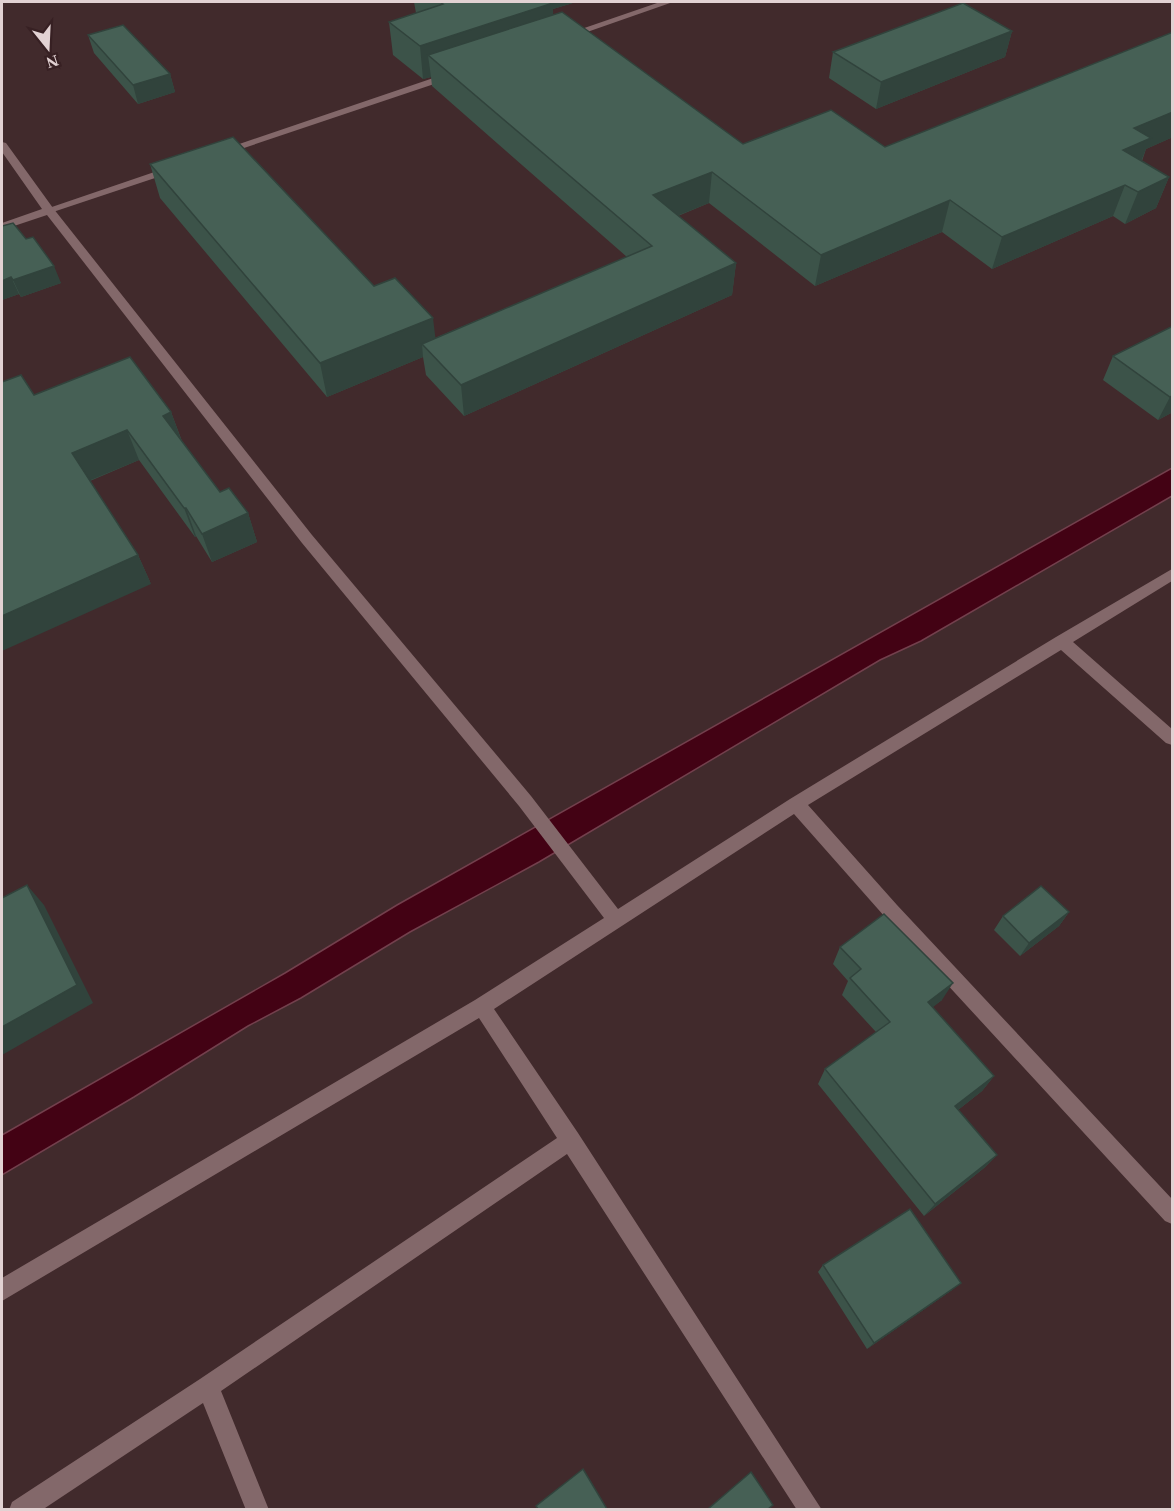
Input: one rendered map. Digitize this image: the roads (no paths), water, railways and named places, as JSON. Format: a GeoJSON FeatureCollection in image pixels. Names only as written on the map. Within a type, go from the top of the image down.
{"type":"FeatureCollection","features":[{"type":"Feature","properties":{"kind":"street"},"geometry":{"type":"LineString","coordinates":[[555,39],[668,2]]}},
{"type":"Feature","properties":{"kind":"street"},"geometry":{"type":"LineString","coordinates":[[207,157],[465,70]]}},
{"type":"Feature","properties":{"kind":"street"},"geometry":{"type":"LineString","coordinates":[[2,145],[50,210],[307,539],[525,801],[615,919]]}},
{"type":"Feature","properties":{"kind":"street"},"geometry":{"type":"LineString","coordinates":[[2,226],[184,165]]}},
{"type":"Feature","properties":{"kind":"street"},"geometry":{"type":"LineString","coordinates":[[2,1290],[482,1006],[796,804],[1173,574]]}},
{"type":"Feature","properties":{"kind":"street"},"geometry":{"type":"LineString","coordinates":[[1061,641],[1173,738]]}},
{"type":"Feature","properties":{"kind":"street"},"geometry":{"type":"LineString","coordinates":[[796,804],[891,911],[1173,1214]]}},
{"type":"Feature","properties":{"kind":"street"},"geometry":{"type":"LineString","coordinates":[[482,1006],[812,1509]]}},
{"type":"Feature","properties":{"kind":"street"},"geometry":{"type":"LineString","coordinates":[[20,1509],[208,1387],[571,1140]]}},
{"type":"Feature","properties":{"kind":"street"},"geometry":{"type":"LineString","coordinates":[[208,1387],[258,1509]]}}]}
